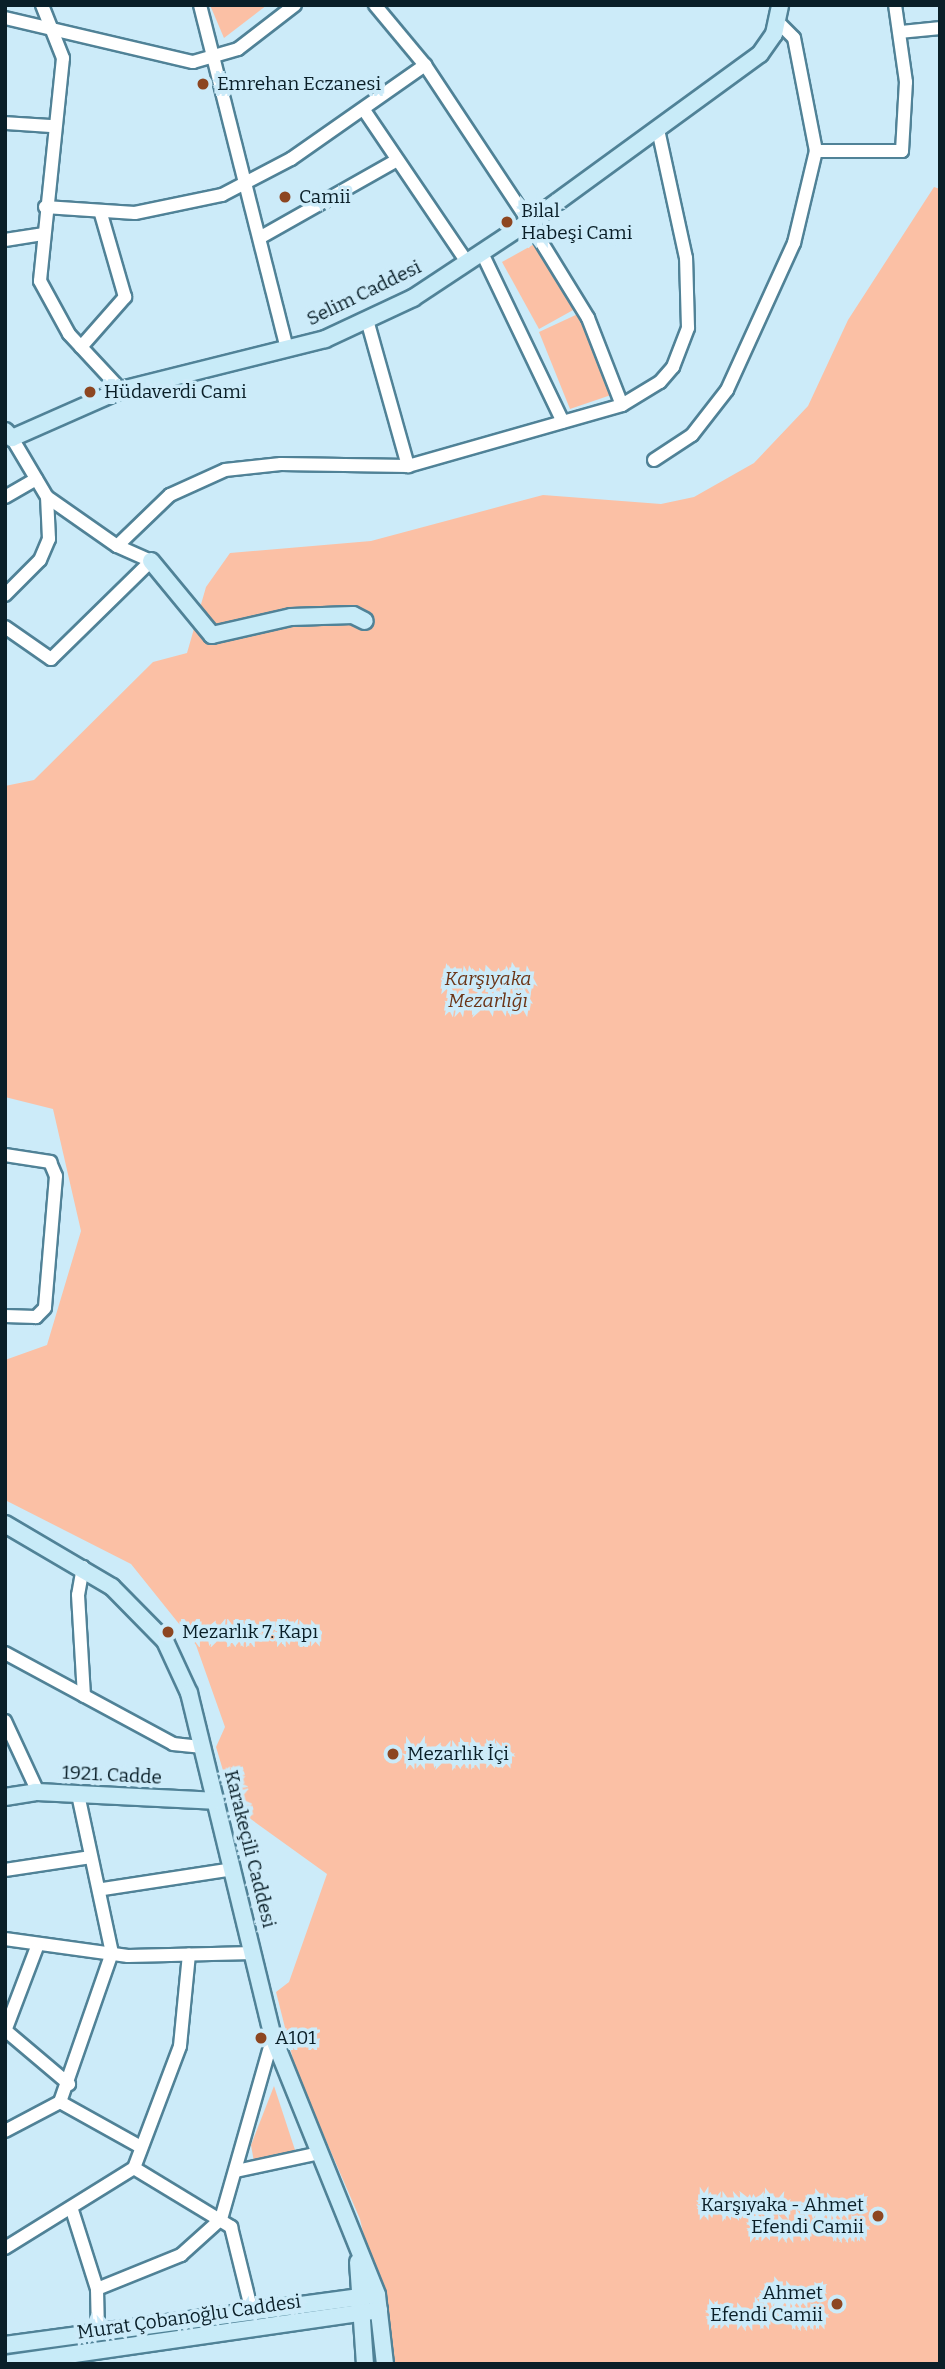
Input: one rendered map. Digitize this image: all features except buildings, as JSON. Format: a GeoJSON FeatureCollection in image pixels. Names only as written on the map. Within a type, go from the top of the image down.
{"type":"FeatureCollection","features":[{"type":"Feature","properties":{"kind":"main road","name":"Selim Caddesi"},"geometry":{"type":"LineString","coordinates":[[9,434],[121,390],[288,349],[367,320],[482,253],[529,222],[760,54],[778,22],[780,5]]}},
{"type":"Feature","properties":{"kind":"main road"},"geometry":{"type":"LineString","coordinates":[[151,561],[212,635],[291,617],[353,615],[365,621]]}},
{"type":"Feature","properties":{"kind":"main road","name":"Karakeçili Caddesi"},"geometry":{"type":"LineString","coordinates":[[5,1524],[83,1567],[112,1587],[165,1641],[203,1747],[254,1952],[272,2037],[378,2303],[385,2364]]}},
{"type":"Feature","properties":{"kind":"main road","name":"1921. Cadde"},"geometry":{"type":"LineString","coordinates":[[5,1797],[38,1792],[216,1801]]}},
{"type":"Feature","properties":{"kind":"main road","name":"Karakeçili Caddesi"},"geometry":{"type":"LineString","coordinates":[[358,2256],[359,2305],[365,2364]]}},
{"type":"Feature","properties":{"kind":"main road","name":"Murat Çobanoğlu Caddesi"},"geometry":{"type":"LineString","coordinates":[[5,2345],[252,2312],[378,2303]]}},
{"type":"Feature","properties":{"kind":"main road","name":"Murat Çobanoğlu Caddesi"},"geometry":{"type":"LineString","coordinates":[[5,2364],[359,2305]]}},
{"type":"Feature","properties":{"kind":"street"},"geometry":{"type":"LineString","coordinates":[[42,5],[57,34],[63,58],[52,126],[40,281],[81,347],[121,390]]}},
{"type":"Feature","properties":{"kind":"street"},"geometry":{"type":"LineString","coordinates":[[200,5],[217,58],[288,349]]}},
{"type":"Feature","properties":{"kind":"street"},"geometry":{"type":"LineString","coordinates":[[5,18],[57,34],[172,61],[217,58],[295,5]]}},
{"type":"Feature","properties":{"kind":"street"},"geometry":{"type":"LineString","coordinates":[[375,5],[425,65],[529,222],[588,318],[622,405]]}},
{"type":"Feature","properties":{"kind":"street"},"geometry":{"type":"LineString","coordinates":[[816,151],[902,151],[906,82],[895,5]]}},
{"type":"Feature","properties":{"kind":"street"},"geometry":{"type":"LineString","coordinates":[[654,460],[692,435],[727,390],[794,243],[816,151],[794,38],[778,22]]}},
{"type":"Feature","properties":{"kind":"street"},"geometry":{"type":"LineString","coordinates":[[900,32],[940,28]]}},
{"type":"Feature","properties":{"kind":"street"},"geometry":{"type":"LineString","coordinates":[[45,207],[101,214],[186,205],[247,180],[364,110],[425,65]]}},
{"type":"Feature","properties":{"kind":"street"},"geometry":{"type":"LineString","coordinates":[[364,110],[467,262]]}},
{"type":"Feature","properties":{"kind":"street"},"geometry":{"type":"LineString","coordinates":[[5,123],[52,126]]}},
{"type":"Feature","properties":{"kind":"street"},"geometry":{"type":"LineString","coordinates":[[117,546],[170,495],[225,470],[281,464],[408,466],[622,405],[674,367],[688,328],[686,258],[658,130]]}},
{"type":"Feature","properties":{"kind":"street"},"geometry":{"type":"LineString","coordinates":[[261,237],[397,160]]}},
{"type":"Feature","properties":{"kind":"street"},"geometry":{"type":"LineString","coordinates":[[81,347],[125,297],[101,214]]}},
{"type":"Feature","properties":{"kind":"street"},"geometry":{"type":"LineString","coordinates":[[5,240],[43,234]]}},
{"type":"Feature","properties":{"kind":"street"},"geometry":{"type":"LineString","coordinates":[[482,253],[563,422]]}},
{"type":"Feature","properties":{"kind":"street"},"geometry":{"type":"LineString","coordinates":[[367,320],[408,466]]}},
{"type":"Feature","properties":{"kind":"street"},"geometry":{"type":"LineString","coordinates":[[5,626],[51,659],[151,561],[117,546],[47,497],[9,434]]}},
{"type":"Feature","properties":{"kind":"street"},"geometry":{"type":"LineString","coordinates":[[5,497],[36,479]]}},
{"type":"Feature","properties":{"kind":"street"},"geometry":{"type":"LineString","coordinates":[[5,595],[44,550],[47,497]]}},
{"type":"Feature","properties":{"kind":"street"},"geometry":{"type":"LineString","coordinates":[[5,1155],[50,1162],[56,1176],[46,1308],[36,1317],[5,1315]]}},
{"type":"Feature","properties":{"kind":"street"},"geometry":{"type":"LineString","coordinates":[[83,1567],[78,1595],[84,1696]]}},
{"type":"Feature","properties":{"kind":"street"},"geometry":{"type":"LineString","coordinates":[[5,1653],[173,1744],[203,1747]]}},
{"type":"Feature","properties":{"kind":"street"},"geometry":{"type":"LineString","coordinates":[[5,1721],[38,1792]]}},
{"type":"Feature","properties":{"kind":"street"},"geometry":{"type":"LineString","coordinates":[[5,2132],[60,2102],[69,2084],[112,1954],[103,1889],[91,1857],[78,1794]]}},
{"type":"Feature","properties":{"kind":"street"},"geometry":{"type":"LineString","coordinates":[[5,1870],[91,1857]]}},
{"type":"Feature","properties":{"kind":"street"},"geometry":{"type":"LineString","coordinates":[[103,1889],[233,1869]]}},
{"type":"Feature","properties":{"kind":"street"},"geometry":{"type":"LineString","coordinates":[[5,1939],[112,1954],[254,1952]]}},
{"type":"Feature","properties":{"kind":"street"},"geometry":{"type":"LineString","coordinates":[[38,1944],[5,2030],[69,2084]]}},
{"type":"Feature","properties":{"kind":"street"},"geometry":{"type":"LineString","coordinates":[[5,2248],[72,2210],[134,2168],[180,2046],[189,1954]]}},
{"type":"Feature","properties":{"kind":"street"},"geometry":{"type":"LineString","coordinates":[[97,2289],[181,2255],[221,2219],[272,2037]]}},
{"type":"Feature","properties":{"kind":"street"},"geometry":{"type":"LineString","coordinates":[[60,2102],[141,2147]]}},
{"type":"Feature","properties":{"kind":"street"},"geometry":{"type":"LineString","coordinates":[[236,2171],[319,2153]]}},
{"type":"Feature","properties":{"kind":"street"},"geometry":{"type":"LineString","coordinates":[[134,2168],[221,2219],[241,2248],[252,2312]]}},
{"type":"Feature","properties":{"kind":"street"},"geometry":{"type":"LineString","coordinates":[[72,2210],[97,2289],[98,2332]]}},
{"type":"Feature","properties":{"kind":"green space"},"geometry":{"type":"Polygon","coordinates":[[[210,5],[267,5],[224,38],[210,5]]]}},
{"type":"Feature","properties":{"kind":"green space","name":"Karşıyaka Mezarlığı"},"geometry":{"type":"Polygon","coordinates":[[[934,187],[940,189],[940,2364],[394,2364],[360,2219],[296,2071],[276,1992],[289,1982],[327,1874],[234,1807],[216,1747],[225,1727],[196,1645],[131,1564],[5,1500],[5,1360],[47,1345],[81,1231],[53,1109],[5,1097],[5,786],[34,780],[153,662],[187,653],[206,587],[230,553],[371,541],[543,495],[661,504],[694,497],[754,463],[808,406],[848,320],[934,187]]]}},
{"type":"Feature","properties":{"kind":"green space"},"geometry":{"type":"Polygon","coordinates":[[[538,242],[575,309],[539,329],[502,262],[538,242]]]}},
{"type":"Feature","properties":{"kind":"green space"},"geometry":{"type":"Polygon","coordinates":[[[580,313],[611,395],[570,409],[539,332],[580,313]]]}},
{"type":"Feature","properties":{"kind":"green space"},"geometry":{"type":"Polygon","coordinates":[[[274,2086],[295,2150],[254,2162],[251,2145],[274,2086]]]}},
{"type":"Feature","properties":{"kind":"place","name":"Emrehan Eczanesi"},"geometry":{"type":"Point","coordinates":[203,84]}},
{"type":"Feature","properties":{"kind":"place","name":"Camii"},"geometry":{"type":"Point","coordinates":[285,197]}},
{"type":"Feature","properties":{"kind":"place","name":"Bilal Habeşi Cami"},"geometry":{"type":"Point","coordinates":[507,222]}},
{"type":"Feature","properties":{"kind":"place","name":"Hüdaverdi Cami"},"geometry":{"type":"Point","coordinates":[90,392]}},
{"type":"Feature","properties":{"kind":"place","name":"Mezarlık 7. Kapı"},"geometry":{"type":"Point","coordinates":[168,1632]}},
{"type":"Feature","properties":{"kind":"place","name":"Mezarlık İçi"},"geometry":{"type":"Point","coordinates":[393,1754]}},
{"type":"Feature","properties":{"kind":"place","name":"A101"},"geometry":{"type":"Point","coordinates":[261,2038]}},
{"type":"Feature","properties":{"kind":"place","name":"Karşıyaka - Ahmet Efendi Camii"},"geometry":{"type":"Point","coordinates":[878,2216]}},
{"type":"Feature","properties":{"kind":"place","name":"Ahmet Efendi Camii"},"geometry":{"type":"Point","coordinates":[837,2304]}}]}
